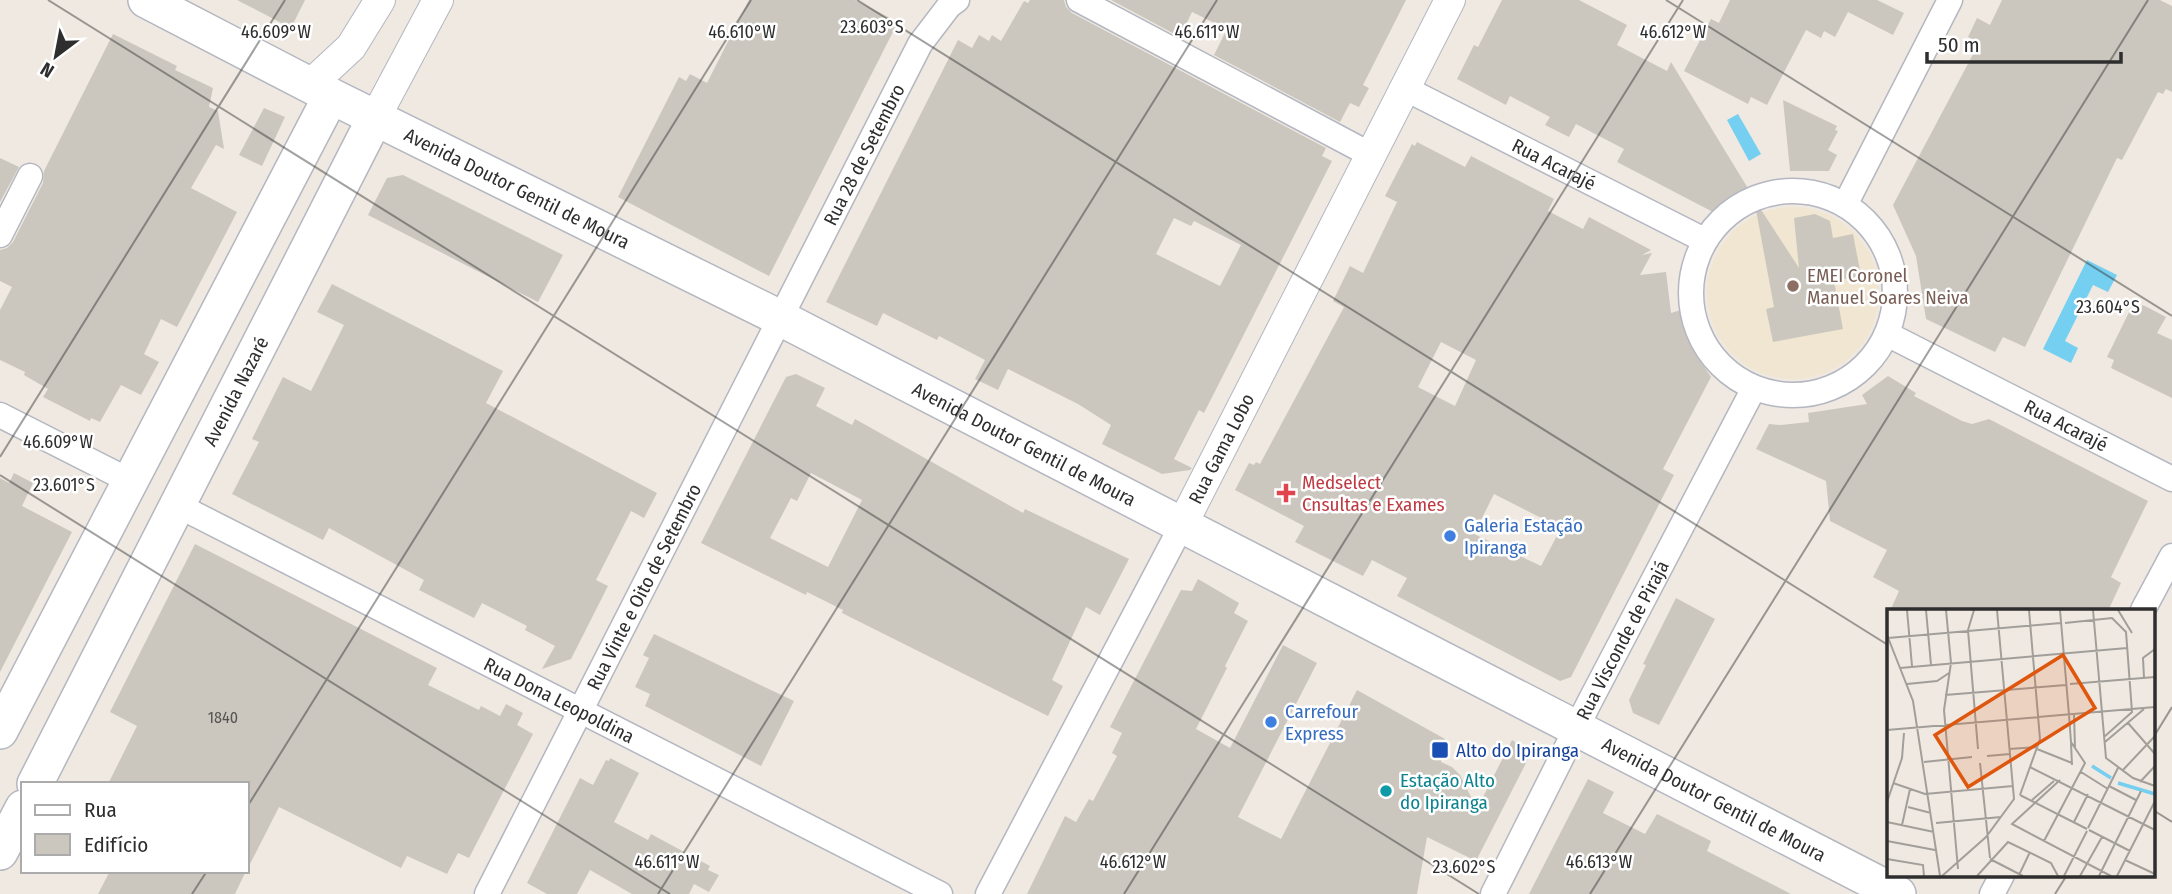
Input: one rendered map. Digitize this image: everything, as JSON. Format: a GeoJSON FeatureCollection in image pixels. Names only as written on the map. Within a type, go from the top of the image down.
{"type":"FeatureCollection","features":[{"type":"Feature","properties":{"kind":"main road","name":"Avenida Doutor Gentil de Moura"},"geometry":{"type":"LineString","coordinates":[[146,0],[375,118],[782,319],[1898,894]]}},
{"type":"Feature","properties":{"kind":"main road"},"geometry":{"type":"LineString","coordinates":[[0,731],[130,481],[320,90]]}},
{"type":"Feature","properties":{"kind":"main road","name":"Avenida Nazaré"},"geometry":{"type":"LineString","coordinates":[[36,782],[375,118]]}},
{"type":"Feature","properties":{"kind":"main road"},"geometry":{"type":"LineString","coordinates":[[356,154],[390,142],[418,139]]}},
{"type":"Feature","properties":{"kind":"main road"},"geometry":{"type":"LineString","coordinates":[[0,852],[21,811]]}},
{"type":"Feature","properties":{"kind":"street"},"geometry":{"type":"LineString","coordinates":[[320,90],[380,0]]}},
{"type":"Feature","properties":{"kind":"street","name":"Avenida Nazaré"},"geometry":{"type":"LineString","coordinates":[[375,118],[438,0]]}},
{"type":"Feature","properties":{"kind":"street","name":"Rua 28 de Setembro"},"geometry":{"type":"LineString","coordinates":[[782,319],[920,44],[957,0]]}},
{"type":"Feature","properties":{"kind":"street"},"geometry":{"type":"LineString","coordinates":[[1079,0],[1371,155]]}},
{"type":"Feature","properties":{"kind":"street","name":"Rua Gama Lobo"},"geometry":{"type":"LineString","coordinates":[[988,894],[1182,525],[1450,0]]}},
{"type":"Feature","properties":{"kind":"street"},"geometry":{"type":"LineString","coordinates":[[1845,205],[1950,0]]}},
{"type":"Feature","properties":{"kind":"street","name":"Rua Acarajé"},"geometry":{"type":"LineString","coordinates":[[1406,89],[1704,240]]}},
{"type":"Feature","properties":{"kind":"street"},"geometry":{"type":"LineString","coordinates":[[0,235],[30,176]]}},
{"type":"Feature","properties":{"kind":"street"},"geometry":{"type":"LineString","coordinates":[[1783,191],[1815,193],[1845,205],[1868,223],[1885,248],[1894,276],[1895,306],[1887,334],[1871,361],[1846,381],[1817,393],[1785,396],[1754,388],[1724,370],[1702,342],[1691,308],[1691,273],[1704,240],[1725,215],[1752,199],[1783,191]]}},
{"type":"Feature","properties":{"kind":"street","name":"Rua Vinte e Oito de Setembro"},"geometry":{"type":"LineString","coordinates":[[487,894],[782,319]]}},
{"type":"Feature","properties":{"kind":"street","name":"Rua Acarajé"},"geometry":{"type":"LineString","coordinates":[[1887,334],[2172,479]]}},
{"type":"Feature","properties":{"kind":"street","name":"Rua Visconde de Pirajá"},"geometry":{"type":"LineString","coordinates":[[1493,894],[1754,388]]}},
{"type":"Feature","properties":{"kind":"street"},"geometry":{"type":"LineString","coordinates":[[0,415],[130,481]]}},
{"type":"Feature","properties":{"kind":"street","name":"Rua Dona Leopoldina"},"geometry":{"type":"LineString","coordinates":[[177,505],[940,894]]}},
{"type":"Feature","properties":{"kind":"street"},"geometry":{"type":"LineString","coordinates":[[2144,609],[2172,556]]}},
{"type":"Feature","properties":{"kind":"street"},"geometry":{"type":"LineString","coordinates":[[1992,894],[2001,876]]}},
{"type":"Feature","properties":{"kind":"shaded area","name":"EMEI Coronel Manuel Soares Neiva"},"geometry":{"type":"Polygon","coordinates":[[[1793,207],[1826,213],[1854,232],[1873,260],[1879,293],[1873,326],[1854,354],[1826,373],[1793,379],[1760,373],[1732,354],[1713,326],[1707,293],[1713,260],[1732,232],[1760,213],[1793,207]]]}},
{"type":"Feature","properties":{"kind":"water"},"geometry":{"type":"Polygon","coordinates":[[[1738,114],[1761,154],[1749,161],[1727,120],[1738,114]]]}},
{"type":"Feature","properties":{"kind":"water"},"geometry":{"type":"Polygon","coordinates":[[[2087,260],[2117,275],[2108,292],[2093,285],[2065,341],[2078,348],[2071,363],[2043,349],[2087,260]]]}},
{"type":"Feature","properties":{"kind":"building"},"geometry":{"type":"Polygon","coordinates":[[[237,0],[305,0],[291,28],[237,0]]]}},
{"type":"Feature","properties":{"kind":"building"},"geometry":{"type":"Polygon","coordinates":[[[749,0],[855,0],[898,22],[769,276],[618,197],[679,77],[686,81],[690,74],[707,83],[749,0]]]}},
{"type":"Feature","properties":{"kind":"building"},"geometry":{"type":"Polygon","coordinates":[[[1030,0],[1064,0],[1072,13],[1326,148],[1322,156],[1332,161],[1204,413],[1199,410],[1174,459],[1192,468],[1190,470],[1162,474],[1102,444],[1111,425],[1078,404],[1008,369],[998,390],[975,379],[985,360],[939,336],[937,340],[883,313],[877,326],[826,302],[958,40],[972,48],[979,35],[989,41],[992,35],[1001,41],[1024,1],[1028,3],[1030,0]],[[1174,218],[1156,254],[1220,286],[1241,245],[1194,221],[1191,226],[1174,218]]]}},
{"type":"Feature","properties":{"kind":"building"},"geometry":{"type":"Polygon","coordinates":[[[1111,0],[1406,0],[1363,85],[1369,88],[1359,107],[1350,103],[1340,122],[1214,55],[1227,29],[1192,12],[1180,37],[1111,0]]]}},
{"type":"Feature","properties":{"kind":"building"},"geometry":{"type":"Polygon","coordinates":[[[1502,0],[1579,0],[1627,25],[1617,45],[1667,71],[1671,62],[1749,190],[1713,212],[1617,162],[1624,149],[1576,124],[1569,137],[1545,125],[1550,117],[1510,96],[1506,105],[1457,79],[1474,45],[1478,47],[1502,0]]]}},
{"type":"Feature","properties":{"kind":"building"},"geometry":{"type":"Polygon","coordinates":[[[1730,0],[1877,0],[1904,13],[1893,35],[1848,12],[1835,37],[1824,31],[1821,38],[1806,30],[1767,105],[1751,97],[1748,104],[1684,71],[1711,19],[1719,23],[1730,0]]]}},
{"type":"Feature","properties":{"kind":"building"},"geometry":{"type":"Polygon","coordinates":[[[2002,0],[2160,0],[2172,6],[2172,92],[2166,89],[2163,94],[2158,92],[2122,160],[2117,158],[2025,347],[2003,337],[1995,352],[1926,319],[1916,256],[1893,205],[1979,43],[1968,37],[1977,18],[1990,25],[2002,0]]]}},
{"type":"Feature","properties":{"kind":"building"},"geometry":{"type":"Polygon","coordinates":[[[113,34],[177,66],[175,70],[213,88],[209,107],[218,111],[224,149],[216,145],[191,188],[237,212],[177,327],[161,319],[144,354],[159,362],[141,395],[121,385],[100,422],[91,418],[90,421],[43,397],[48,389],[24,375],[25,372],[0,360],[0,310],[12,287],[0,281],[0,250],[13,242],[43,183],[44,171],[113,34]]]}},
{"type":"Feature","properties":{"kind":"building"},"geometry":{"type":"Polygon","coordinates":[[[1783,100],[1837,126],[1835,130],[1838,131],[1828,150],[1837,155],[1829,171],[1790,171],[1783,100]]]}},
{"type":"Feature","properties":{"kind":"building"},"geometry":{"type":"Polygon","coordinates":[[[264,108],[285,117],[262,166],[239,155],[264,108]]]}},
{"type":"Feature","properties":{"kind":"building"},"geometry":{"type":"Polygon","coordinates":[[[1417,142],[1465,167],[1471,156],[1554,199],[1548,211],[1583,229],[1589,217],[1651,250],[1642,255],[1652,253],[1640,275],[1666,272],[1671,313],[1684,309],[1698,347],[1693,350],[1711,377],[1663,469],[1674,475],[1571,677],[1560,681],[1397,596],[1407,578],[1372,560],[1363,576],[1295,542],[1304,526],[1235,490],[1249,463],[1260,464],[1344,307],[1333,301],[1350,266],[1363,273],[1397,202],[1385,196],[1412,144],[1415,146],[1417,142]],[[1441,342],[1418,387],[1455,406],[1476,360],[1441,342]],[[1494,494],[1474,534],[1541,566],[1561,528],[1494,494]]]}},
{"type":"Feature","properties":{"kind":"building"},"geometry":{"type":"Polygon","coordinates":[[[0,158],[19,167],[0,202],[0,158]]]}},
{"type":"Feature","properties":{"kind":"building"},"geometry":{"type":"Polygon","coordinates":[[[403,175],[563,255],[538,302],[368,215],[387,178],[403,175]]]}},
{"type":"Feature","properties":{"kind":"building"},"geometry":{"type":"Polygon","coordinates":[[[1754,199],[1799,268],[1794,218],[1815,214],[1830,221],[1833,238],[1853,234],[1861,276],[1834,281],[1843,329],[1773,342],[1766,309],[1774,307],[1754,199]]]}},
{"type":"Feature","properties":{"kind":"building"},"geometry":{"type":"Polygon","coordinates":[[[332,284],[503,371],[486,403],[657,493],[644,518],[631,511],[596,580],[608,586],[571,659],[542,669],[555,646],[525,630],[527,626],[482,603],[474,618],[419,590],[424,580],[329,528],[323,540],[232,494],[259,442],[252,439],[283,377],[311,391],[344,325],[317,312],[332,284]]]}},
{"type":"Feature","properties":{"kind":"building"},"geometry":{"type":"Polygon","coordinates":[[[2143,305],[2166,317],[2157,333],[2172,340],[2172,398],[2111,368],[2114,360],[2107,357],[2132,306],[2140,310],[2143,305]]]}},
{"type":"Feature","properties":{"kind":"building"},"geometry":{"type":"Polygon","coordinates":[[[796,374],[825,388],[816,406],[852,425],[855,419],[1023,513],[1025,509],[1129,559],[1100,615],[1086,607],[1052,680],[1063,686],[1048,716],[842,613],[843,610],[807,592],[806,595],[701,543],[786,377],[796,374]],[[811,473],[797,501],[791,498],[770,538],[828,567],[862,500],[811,473]]]}},
{"type":"Feature","properties":{"kind":"building"},"geometry":{"type":"Polygon","coordinates":[[[1888,376],[1916,393],[1914,396],[1962,421],[1972,424],[1989,419],[2148,501],[2111,577],[2121,583],[2109,609],[1891,609],[1899,591],[1873,577],[1887,550],[1830,521],[1826,481],[1756,449],[1769,424],[1809,422],[1808,413],[1867,404],[1862,395],[1888,376]]]}},
{"type":"Feature","properties":{"kind":"building"},"geometry":{"type":"Polygon","coordinates":[[[14,473],[33,483],[22,506],[72,532],[0,672],[0,478],[9,483],[14,473]]]}},
{"type":"Feature","properties":{"kind":"building"},"geometry":{"type":"Polygon","coordinates":[[[195,544],[437,668],[428,685],[479,710],[481,706],[500,716],[506,704],[523,713],[517,725],[533,734],[469,858],[458,853],[447,874],[407,856],[401,868],[279,807],[248,868],[248,782],[109,782],[137,726],[110,712],[195,544]]]}},
{"type":"Feature","properties":{"kind":"building"},"geometry":{"type":"Polygon","coordinates":[[[1198,579],[1239,603],[1234,613],[1248,621],[1196,729],[1230,748],[1283,645],[1317,663],[1238,817],[1281,839],[1357,690],[1445,739],[1441,762],[1460,775],[1477,809],[1512,740],[1525,748],[1528,759],[1476,861],[1427,837],[1417,894],[1027,894],[1065,816],[1076,822],[1089,799],[1093,801],[1117,756],[1112,753],[1122,733],[1110,727],[1181,590],[1192,591],[1198,579]]]}},
{"type":"Feature","properties":{"kind":"building"},"geometry":{"type":"Polygon","coordinates":[[[1676,598],[1715,619],[1659,725],[1633,713],[1629,700],[1646,665],[1643,664],[1676,598]]]}},
{"type":"Feature","properties":{"kind":"building"},"geometry":{"type":"Polygon","coordinates":[[[654,634],[794,701],[761,766],[645,706],[650,694],[635,687],[649,658],[643,655],[654,634]]]}},
{"type":"Feature","properties":{"kind":"building"},"geometry":{"type":"Polygon","coordinates":[[[610,758],[639,773],[614,822],[648,840],[651,834],[710,866],[708,870],[719,875],[709,892],[694,884],[689,894],[632,894],[590,870],[577,894],[547,894],[527,883],[580,778],[593,785],[606,760],[609,761],[610,758]]]}},
{"type":"Feature","properties":{"kind":"building"},"geometry":{"type":"Polygon","coordinates":[[[1588,779],[1614,792],[1603,813],[1645,834],[1657,814],[1711,841],[1707,851],[1791,894],[1529,894],[1588,779]]]}},
{"type":"Feature","properties":{"kind":"building"},"geometry":{"type":"Polygon","coordinates":[[[109,873],[245,873],[235,894],[98,894],[109,873]]]}},
{"type":"Feature","properties":{"kind":"place","name":"EMEI Coronel Manuel Soares Neiva"},"geometry":{"type":"Point","coordinates":[1793,286]}},
{"type":"Feature","properties":{"kind":"place","name":"Medselect Cnsultas e Exames"},"geometry":{"type":"Point","coordinates":[1286,493]}},
{"type":"Feature","properties":{"kind":"place","name":"Galeria Estação Ipiranga"},"geometry":{"type":"Point","coordinates":[1450,536]}},
{"type":"Feature","properties":{"kind":"place","name":"Carrefour Express"},"geometry":{"type":"Point","coordinates":[1271,722]}},
{"type":"Feature","properties":{"kind":"place","name":"Alto do Ipiranga"},"geometry":{"type":"Point","coordinates":[1440,750]}},
{"type":"Feature","properties":{"kind":"place","name":"Estação Alto do Ipiranga"},"geometry":{"type":"Point","coordinates":[1386,791]}}]}
